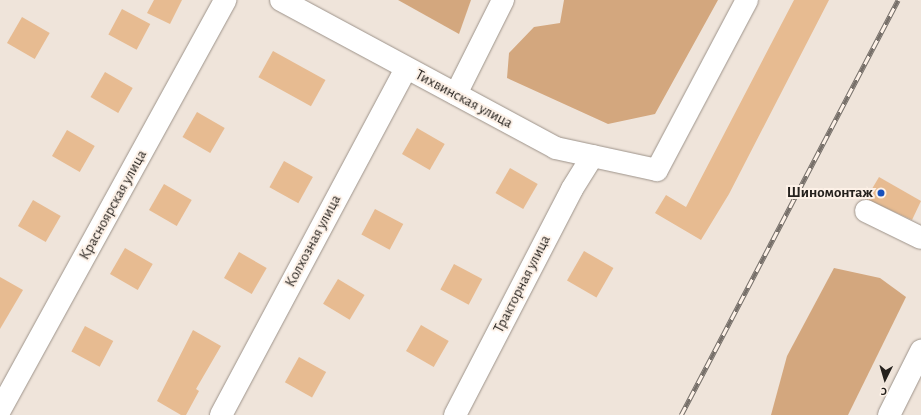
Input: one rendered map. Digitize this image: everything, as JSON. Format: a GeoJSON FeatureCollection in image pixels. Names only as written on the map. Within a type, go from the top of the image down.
{"type":"FeatureCollection","features":[{"type":"Feature","properties":{"kind":"street","name":"Красноярская улица"},"geometry":{"type":"LineString","coordinates":[[0,410],[225,0]]}},
{"type":"Feature","properties":{"kind":"street"},"geometry":{"type":"LineString","coordinates":[[456,94],[503,0]]}},
{"type":"Feature","properties":{"kind":"street","name":"Тихвинская улица"},"geometry":{"type":"LineString","coordinates":[[291,2],[406,68],[556,148],[657,170],[747,0]]}},
{"type":"Feature","properties":{"kind":"street","name":"Колхозная улица"},"geometry":{"type":"LineString","coordinates":[[221,415],[406,68]]}},
{"type":"Feature","properties":{"kind":"street","name":"Тракторная улица"},"geometry":{"type":"LineString","coordinates":[[455,415],[572,189],[593,156]]}},
{"type":"Feature","properties":{"kind":"street"},"geometry":{"type":"LineString","coordinates":[[866,211],[921,238]]}},
{"type":"Feature","properties":{"kind":"street"},"geometry":{"type":"LineString","coordinates":[[890,415],[914,384],[921,351]]}},
{"type":"Feature","properties":{"kind":"shaded area"},"geometry":{"type":"Polygon","coordinates":[[[398,0],[471,0],[459,34],[398,0]]]}},
{"type":"Feature","properties":{"kind":"shaded area"},"geometry":{"type":"Polygon","coordinates":[[[564,0],[718,0],[655,114],[608,124],[507,78],[509,53],[534,27],[560,23],[564,0]]]}},
{"type":"Feature","properties":{"kind":"shaded area"},"geometry":{"type":"Polygon","coordinates":[[[834,268],[880,278],[906,297],[848,415],[771,415],[787,356],[834,268]]]}},
{"type":"Feature","properties":{"kind":"building"},"geometry":{"type":"Polygon","coordinates":[[[154,0],[182,0],[170,24],[147,13],[154,0]]]}},
{"type":"Feature","properties":{"kind":"building"},"geometry":{"type":"Polygon","coordinates":[[[794,0],[829,0],[729,194],[701,240],[655,213],[666,195],[686,207],[794,0]]]}},
{"type":"Feature","properties":{"kind":"building"},"geometry":{"type":"Polygon","coordinates":[[[122,9],[150,24],[137,50],[108,35],[122,9]]]}},
{"type":"Feature","properties":{"kind":"building"},"geometry":{"type":"Polygon","coordinates":[[[22,17],[50,33],[35,59],[7,43],[22,17]]]}},
{"type":"Feature","properties":{"kind":"building"},"geometry":{"type":"Polygon","coordinates":[[[273,51],[325,80],[311,106],[258,77],[273,51]]]}},
{"type":"Feature","properties":{"kind":"building"},"geometry":{"type":"Polygon","coordinates":[[[105,72],[133,88],[118,113],[90,97],[105,72]]]}},
{"type":"Feature","properties":{"kind":"building"},"geometry":{"type":"Polygon","coordinates":[[[197,112],[225,128],[210,153],[182,137],[197,112]]]}},
{"type":"Feature","properties":{"kind":"building"},"geometry":{"type":"Polygon","coordinates":[[[417,128],[445,144],[430,170],[402,154],[417,128]]]}},
{"type":"Feature","properties":{"kind":"building"},"geometry":{"type":"Polygon","coordinates":[[[67,130],[95,146],[80,172],[52,156],[67,130]]]}},
{"type":"Feature","properties":{"kind":"building"},"geometry":{"type":"Polygon","coordinates":[[[284,161],[313,177],[298,203],[269,187],[284,161]]]}},
{"type":"Feature","properties":{"kind":"building"},"geometry":{"type":"Polygon","coordinates":[[[510,168],[538,184],[523,209],[496,193],[510,168]]]}},
{"type":"Feature","properties":{"kind":"building"},"geometry":{"type":"Polygon","coordinates":[[[879,177],[921,201],[912,220],[866,199],[879,177]]]}},
{"type":"Feature","properties":{"kind":"building"},"geometry":{"type":"Polygon","coordinates":[[[164,184],[192,200],[177,226],[149,210],[164,184]]]}},
{"type":"Feature","properties":{"kind":"building"},"geometry":{"type":"Polygon","coordinates":[[[33,200],[61,216],[46,242],[18,226],[33,200]]]}},
{"type":"Feature","properties":{"kind":"building"},"geometry":{"type":"Polygon","coordinates":[[[375,209],[403,224],[390,250],[361,235],[375,209]]]}},
{"type":"Feature","properties":{"kind":"building"},"geometry":{"type":"Polygon","coordinates":[[[125,248],[153,264],[138,290],[110,274],[125,248]]]}},
{"type":"Feature","properties":{"kind":"building"},"geometry":{"type":"Polygon","coordinates":[[[584,251],[613,268],[596,297],[567,280],[584,251]]]}},
{"type":"Feature","properties":{"kind":"building"},"geometry":{"type":"Polygon","coordinates":[[[239,252],[267,268],[252,294],[224,278],[239,252]]]}},
{"type":"Feature","properties":{"kind":"building"},"geometry":{"type":"Polygon","coordinates":[[[454,264],[482,279],[469,305],[440,290],[454,264]]]}},
{"type":"Feature","properties":{"kind":"building"},"geometry":{"type":"Polygon","coordinates":[[[0,277],[23,290],[0,329],[0,277]]]}},
{"type":"Feature","properties":{"kind":"building"},"geometry":{"type":"Polygon","coordinates":[[[338,279],[365,295],[350,320],[323,304],[338,279]]]}},
{"type":"Feature","properties":{"kind":"building"},"geometry":{"type":"Polygon","coordinates":[[[421,325],[449,341],[434,367],[406,351],[421,325]]]}},
{"type":"Feature","properties":{"kind":"building"},"geometry":{"type":"Polygon","coordinates":[[[85,326],[113,341],[100,367],[71,352],[85,326]]]}},
{"type":"Feature","properties":{"kind":"building"},"geometry":{"type":"Polygon","coordinates":[[[193,330],[221,346],[196,389],[199,391],[186,415],[181,415],[157,401],[193,330]]]}},
{"type":"Feature","properties":{"kind":"building"},"geometry":{"type":"Polygon","coordinates":[[[299,357],[326,372],[312,397],[285,382],[299,357]]]}},
{"type":"Feature","properties":{"kind":"railway"},"geometry":{"type":"LineString","coordinates":[[681,415],[898,0]]}},
{"type":"Feature","properties":{"kind":"place","name":"Шиномонтаж"},"geometry":{"type":"Point","coordinates":[881,193]}}]}
